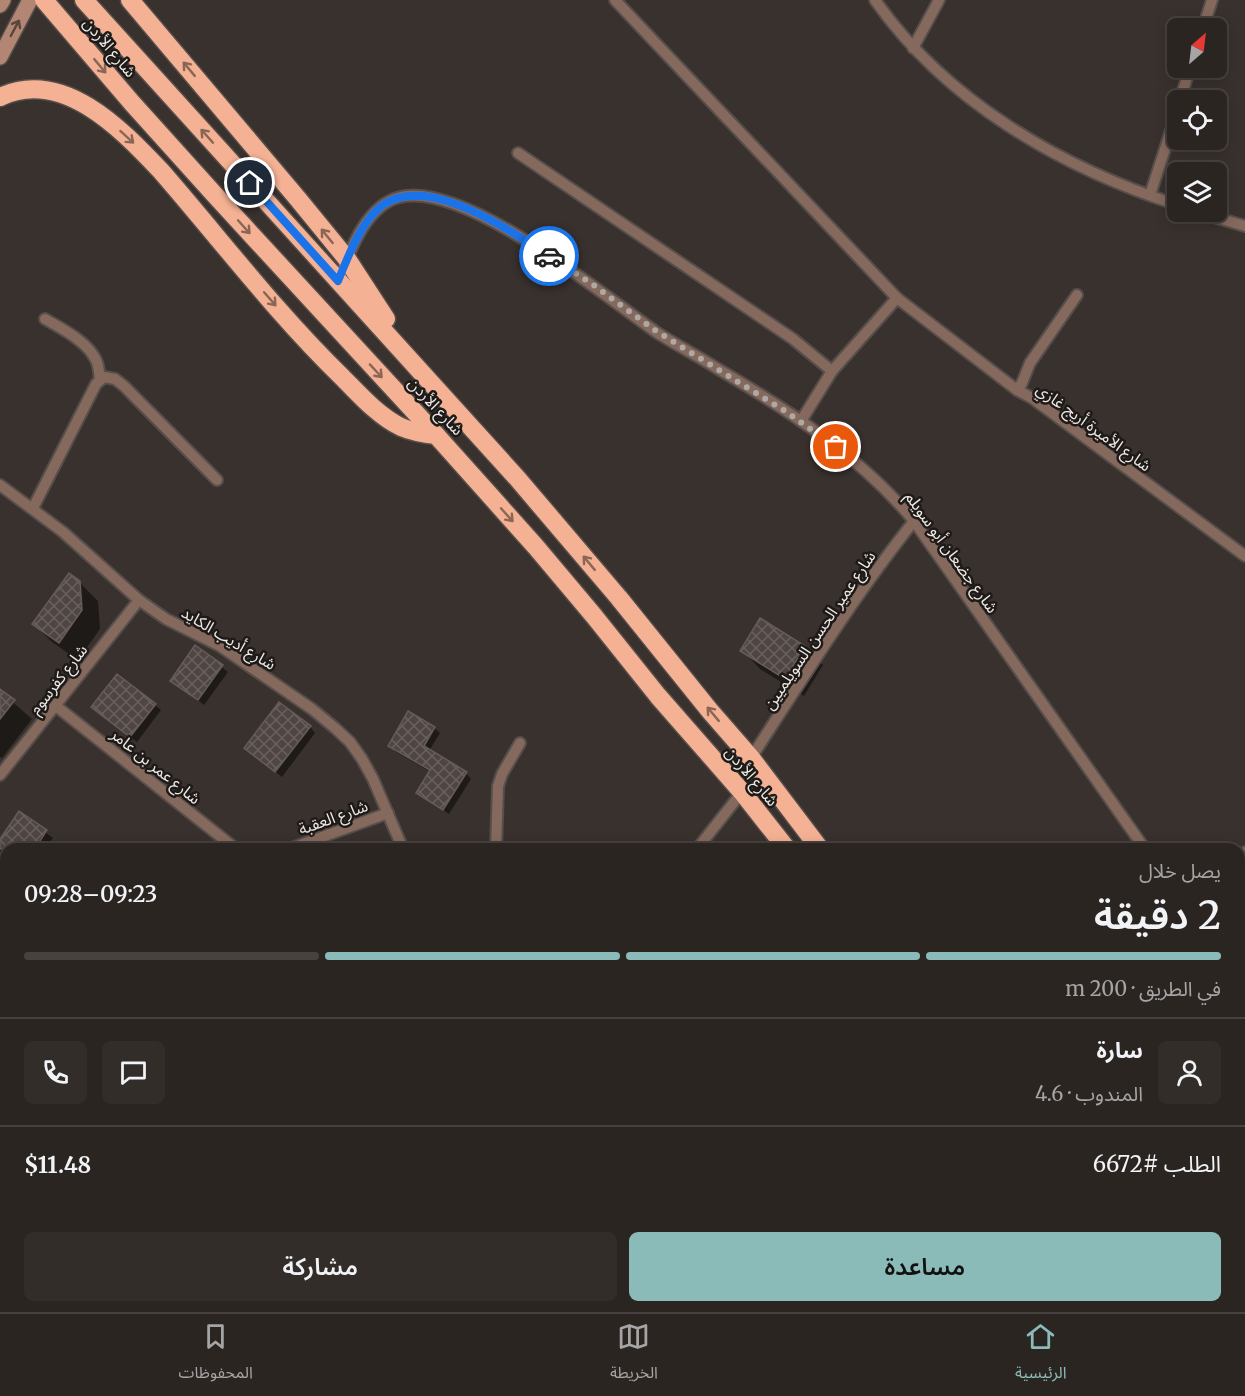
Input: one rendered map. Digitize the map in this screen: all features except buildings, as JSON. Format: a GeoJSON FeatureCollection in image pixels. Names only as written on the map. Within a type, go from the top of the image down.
{"type":"FeatureCollection","features":[{"type":"Feature","properties":{"kind":"highway","name":"شارع الأردن"},"geometry":{"type":"LineString","coordinates":[[44,0],[132,103],[536,547],[782,843]]}},
{"type":"Feature","properties":{"kind":"highway","name":"شارع الأردن"},"geometry":{"type":"LineString","coordinates":[[84,0],[517,478],[751,758],[815,843]]}},
{"type":"Feature","properties":{"kind":"highway"},"geometry":{"type":"LineString","coordinates":[[130,0],[347,259],[375,304],[434,386]]}},
{"type":"Feature","properties":{"kind":"highway"},"geometry":{"type":"LineString","coordinates":[[0,96],[28,88],[47,90],[76,101],[100,115],[138,147],[161,171],[311,345],[357,392],[380,413],[400,426],[418,433],[436,435]]}},
{"type":"Feature","properties":{"kind":"main road"},"geometry":{"type":"LineString","coordinates":[[0,5],[3,0]]}},
{"type":"Feature","properties":{"kind":"main road"},"geometry":{"type":"LineString","coordinates":[[0,57],[30,0]]}},
{"type":"Feature","properties":{"kind":"street"},"geometry":{"type":"LineString","coordinates":[[615,0],[897,298],[1017,390]]}},
{"type":"Feature","properties":{"kind":"street"},"geometry":{"type":"LineString","coordinates":[[875,0],[913,48],[953,86],[994,117],[1056,153],[1127,188],[1167,201]]}},
{"type":"Feature","properties":{"kind":"street"},"geometry":{"type":"LineString","coordinates":[[913,48],[939,0]]}},
{"type":"Feature","properties":{"kind":"street"},"geometry":{"type":"LineString","coordinates":[[1206,18],[1212,0]]}},
{"type":"Feature","properties":{"kind":"street"},"geometry":{"type":"LineString","coordinates":[[1150,195],[1167,143]]}},
{"type":"Feature","properties":{"kind":"street"},"geometry":{"type":"LineString","coordinates":[[518,153],[793,339],[832,371]]}},
{"type":"Feature","properties":{"kind":"street","name":"شارع جضعان أبو سويلم"},"geometry":{"type":"LineString","coordinates":[[338,281],[347,259],[372,216],[389,201],[401,196],[416,195],[454,203],[505,228],[575,272],[656,331],[801,421],[852,458],[914,521],[1141,843]]}},
{"type":"Feature","properties":{"kind":"street"},"geometry":{"type":"LineString","coordinates":[[1227,221],[1245,226]]}},
{"type":"Feature","properties":{"kind":"street","name":"شارع الأميرة أريج غازي"},"geometry":{"type":"LineString","coordinates":[[1077,295],[1030,363],[1017,390],[1032,398],[1245,556]]}},
{"type":"Feature","properties":{"kind":"street"},"geometry":{"type":"LineString","coordinates":[[801,421],[832,371],[897,298]]}},
{"type":"Feature","properties":{"kind":"street"},"geometry":{"type":"LineString","coordinates":[[33,508],[100,379],[97,361],[87,348],[45,319]]}},
{"type":"Feature","properties":{"kind":"street"},"geometry":{"type":"LineString","coordinates":[[100,379],[108,377],[115,379],[124,386],[217,480]]}},
{"type":"Feature","properties":{"kind":"street","name":"شارع أديب الكايد"},"geometry":{"type":"LineString","coordinates":[[0,485],[63,532],[138,600],[166,619],[220,646],[312,709],[335,728],[350,742],[362,759],[400,843]]}},
{"type":"Feature","properties":{"kind":"street","name":"شارع عمير الحسن السويلميين"},"geometry":{"type":"LineString","coordinates":[[751,758],[813,662],[914,521]]}},
{"type":"Feature","properties":{"kind":"street","name":"شارع كفرسوم"},"geometry":{"type":"LineString","coordinates":[[0,775],[138,600]]}},
{"type":"Feature","properties":{"kind":"street","name":"شارع عمر بن عامر"},"geometry":{"type":"LineString","coordinates":[[56,706],[228,843]]}},
{"type":"Feature","properties":{"kind":"street"},"geometry":{"type":"LineString","coordinates":[[496,843],[498,786],[502,774],[520,743]]}},
{"type":"Feature","properties":{"kind":"street"},"geometry":{"type":"LineString","coordinates":[[702,843],[742,792]]}},
{"type":"Feature","properties":{"kind":"street","name":"شارع العقبة"},"geometry":{"type":"LineString","coordinates":[[305,843],[387,813]]}},
{"type":"Feature","properties":{"kind":"way so far"},"geometry":{"type":"LineString","coordinates":[[549,256],[686,351],[801,421],[836,447]]}},
{"type":"Feature","properties":{"kind":"route"},"geometry":{"type":"LineString","coordinates":[[250,183],[338,281],[359,235],[372,216],[378,208],[401,196],[432,197],[454,203],[505,228],[549,256]]}}]}
